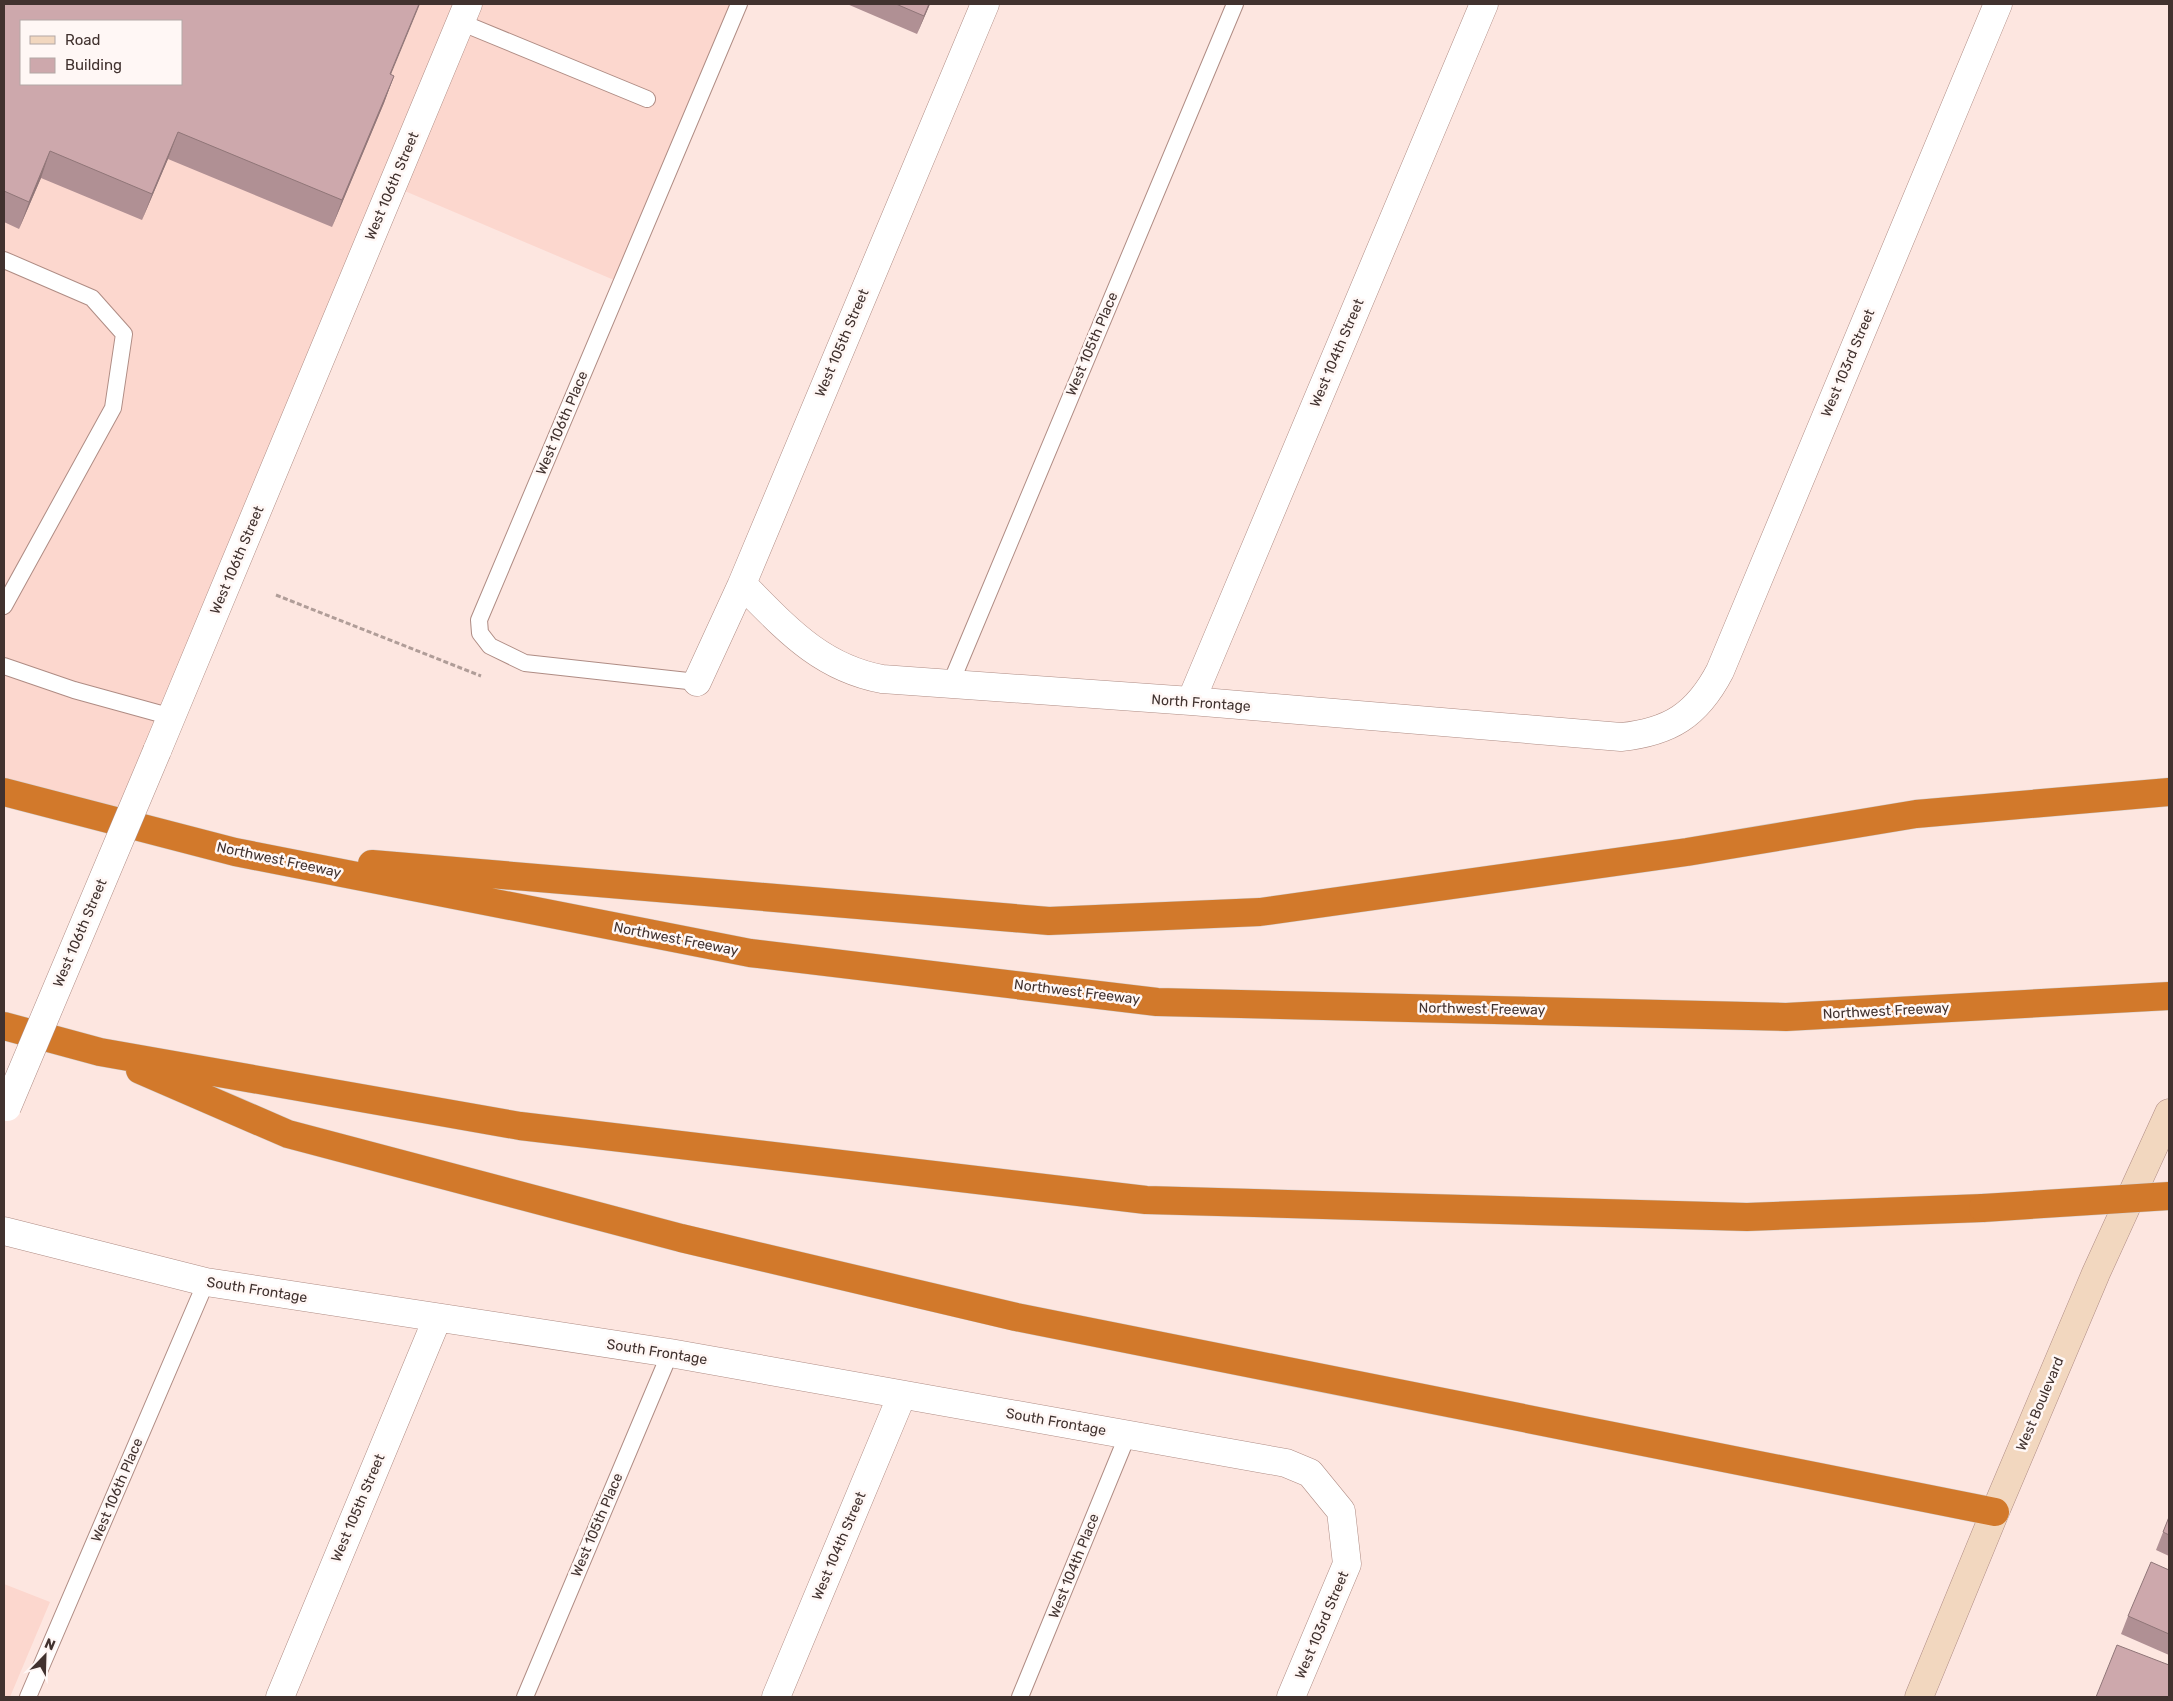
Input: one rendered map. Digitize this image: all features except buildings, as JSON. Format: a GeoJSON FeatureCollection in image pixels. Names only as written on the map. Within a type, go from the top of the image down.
{"type":"FeatureCollection","features":[{"type":"Feature","properties":{"kind":"highway","name":"Northwest Freeway"},"geometry":{"type":"LineString","coordinates":[[4,792],[235,852],[750,953],[1157,1002],[1786,1016],[2169,996]]}},
{"type":"Feature","properties":{"kind":"highway"},"geometry":{"type":"LineString","coordinates":[[235,852],[1049,921],[1260,912],[1687,852],[1916,814],[2169,792]]}},
{"type":"Feature","properties":{"kind":"highway"},"geometry":{"type":"LineString","coordinates":[[4,1026],[100,1052],[520,1126],[1146,1200],[1747,1217],[1984,1208],[2169,1196]]}},
{"type":"Feature","properties":{"kind":"highway"},"geometry":{"type":"LineString","coordinates":[[100,1052],[288,1134],[681,1238],[1016,1317],[1995,1512]]}},
{"type":"Feature","properties":{"kind":"main road","name":"West Boulevard"},"geometry":{"type":"LineString","coordinates":[[1919,1697],[2096,1273],[2169,1113]]}},
{"type":"Feature","properties":{"kind":"street","name":"West 105th Street"},"geometry":{"type":"LineString","coordinates":[[697,682],[742,584],[984,4]]}},
{"type":"Feature","properties":{"kind":"street","name":"West 104th Street"},"geometry":{"type":"LineString","coordinates":[[1191,702],[1484,4]]}},
{"type":"Feature","properties":{"kind":"street","name":"West 103rd Street"},"geometry":{"type":"LineString","coordinates":[[1688,715],[1707,695],[1720,671],[1998,4]]}},
{"type":"Feature","properties":{"kind":"street","name":"West 106th Street"},"geometry":{"type":"LineString","coordinates":[[5,1111],[172,718],[464,13]]}},
{"type":"Feature","properties":{"kind":"street","name":"North Frontage"},"geometry":{"type":"LineString","coordinates":[[742,584],[794,636],[833,664],[873,678],[1621,737],[1654,731],[1688,715]]}},
{"type":"Feature","properties":{"kind":"street","name":"South Frontage"},"geometry":{"type":"LineString","coordinates":[[4,1231],[206,1282],[437,1319],[670,1353],[1286,1463],[1310,1473]]}},
{"type":"Feature","properties":{"kind":"street","name":"West 105th Street"},"geometry":{"type":"LineString","coordinates":[[280,1697],[437,1319]]}},
{"type":"Feature","properties":{"kind":"street","name":"West 104th Street"},"geometry":{"type":"LineString","coordinates":[[776,1697],[902,1395]]}},
{"type":"Feature","properties":{"kind":"street","name":"West 103rd Street"},"geometry":{"type":"LineString","coordinates":[[1291,1697],[1347,1564],[1341,1511],[1310,1473]]}},
{"type":"Feature","properties":{"kind":"lane","name":"West 106th Place"},"geometry":{"type":"LineString","coordinates":[[697,682],[525,664],[490,646],[484,640],[479,627],[479,620],[739,4]]}},
{"type":"Feature","properties":{"kind":"lane","name":"West 105th Place"},"geometry":{"type":"LineString","coordinates":[[950,685],[1235,4]]}},
{"type":"Feature","properties":{"kind":"lane"},"geometry":{"type":"LineString","coordinates":[[464,13],[647,99]]}},
{"type":"Feature","properties":{"kind":"lane"},"geometry":{"type":"LineString","coordinates":[[4,260],[92,298],[124,334],[113,408],[4,606]]}},
{"type":"Feature","properties":{"kind":"lane"},"geometry":{"type":"LineString","coordinates":[[4,666],[74,690],[172,718]]}},
{"type":"Feature","properties":{"kind":"lane","name":"West 106th Place"},"geometry":{"type":"LineString","coordinates":[[28,1697],[206,1282]]}},
{"type":"Feature","properties":{"kind":"lane","name":"West 105th Place"},"geometry":{"type":"LineString","coordinates":[[526,1697],[670,1353]]}},
{"type":"Feature","properties":{"kind":"lane","name":"West 104th Place"},"geometry":{"type":"LineString","coordinates":[[1020,1697],[1128,1434]]}},
{"type":"Feature","properties":{"kind":"path"},"geometry":{"type":"LineString","coordinates":[[276,595],[490,678]]}},
{"type":"Feature","properties":{"kind":"shaded area"},"geometry":{"type":"Polygon","coordinates":[[[4,4],[739,4],[621,283],[393,186],[131,815],[4,783],[4,4]]]}},
{"type":"Feature","properties":{"kind":"shaded area"},"geometry":{"type":"Polygon","coordinates":[[[4,1584],[50,1602],[10,1697],[4,1697],[4,1584]]]}}]}
